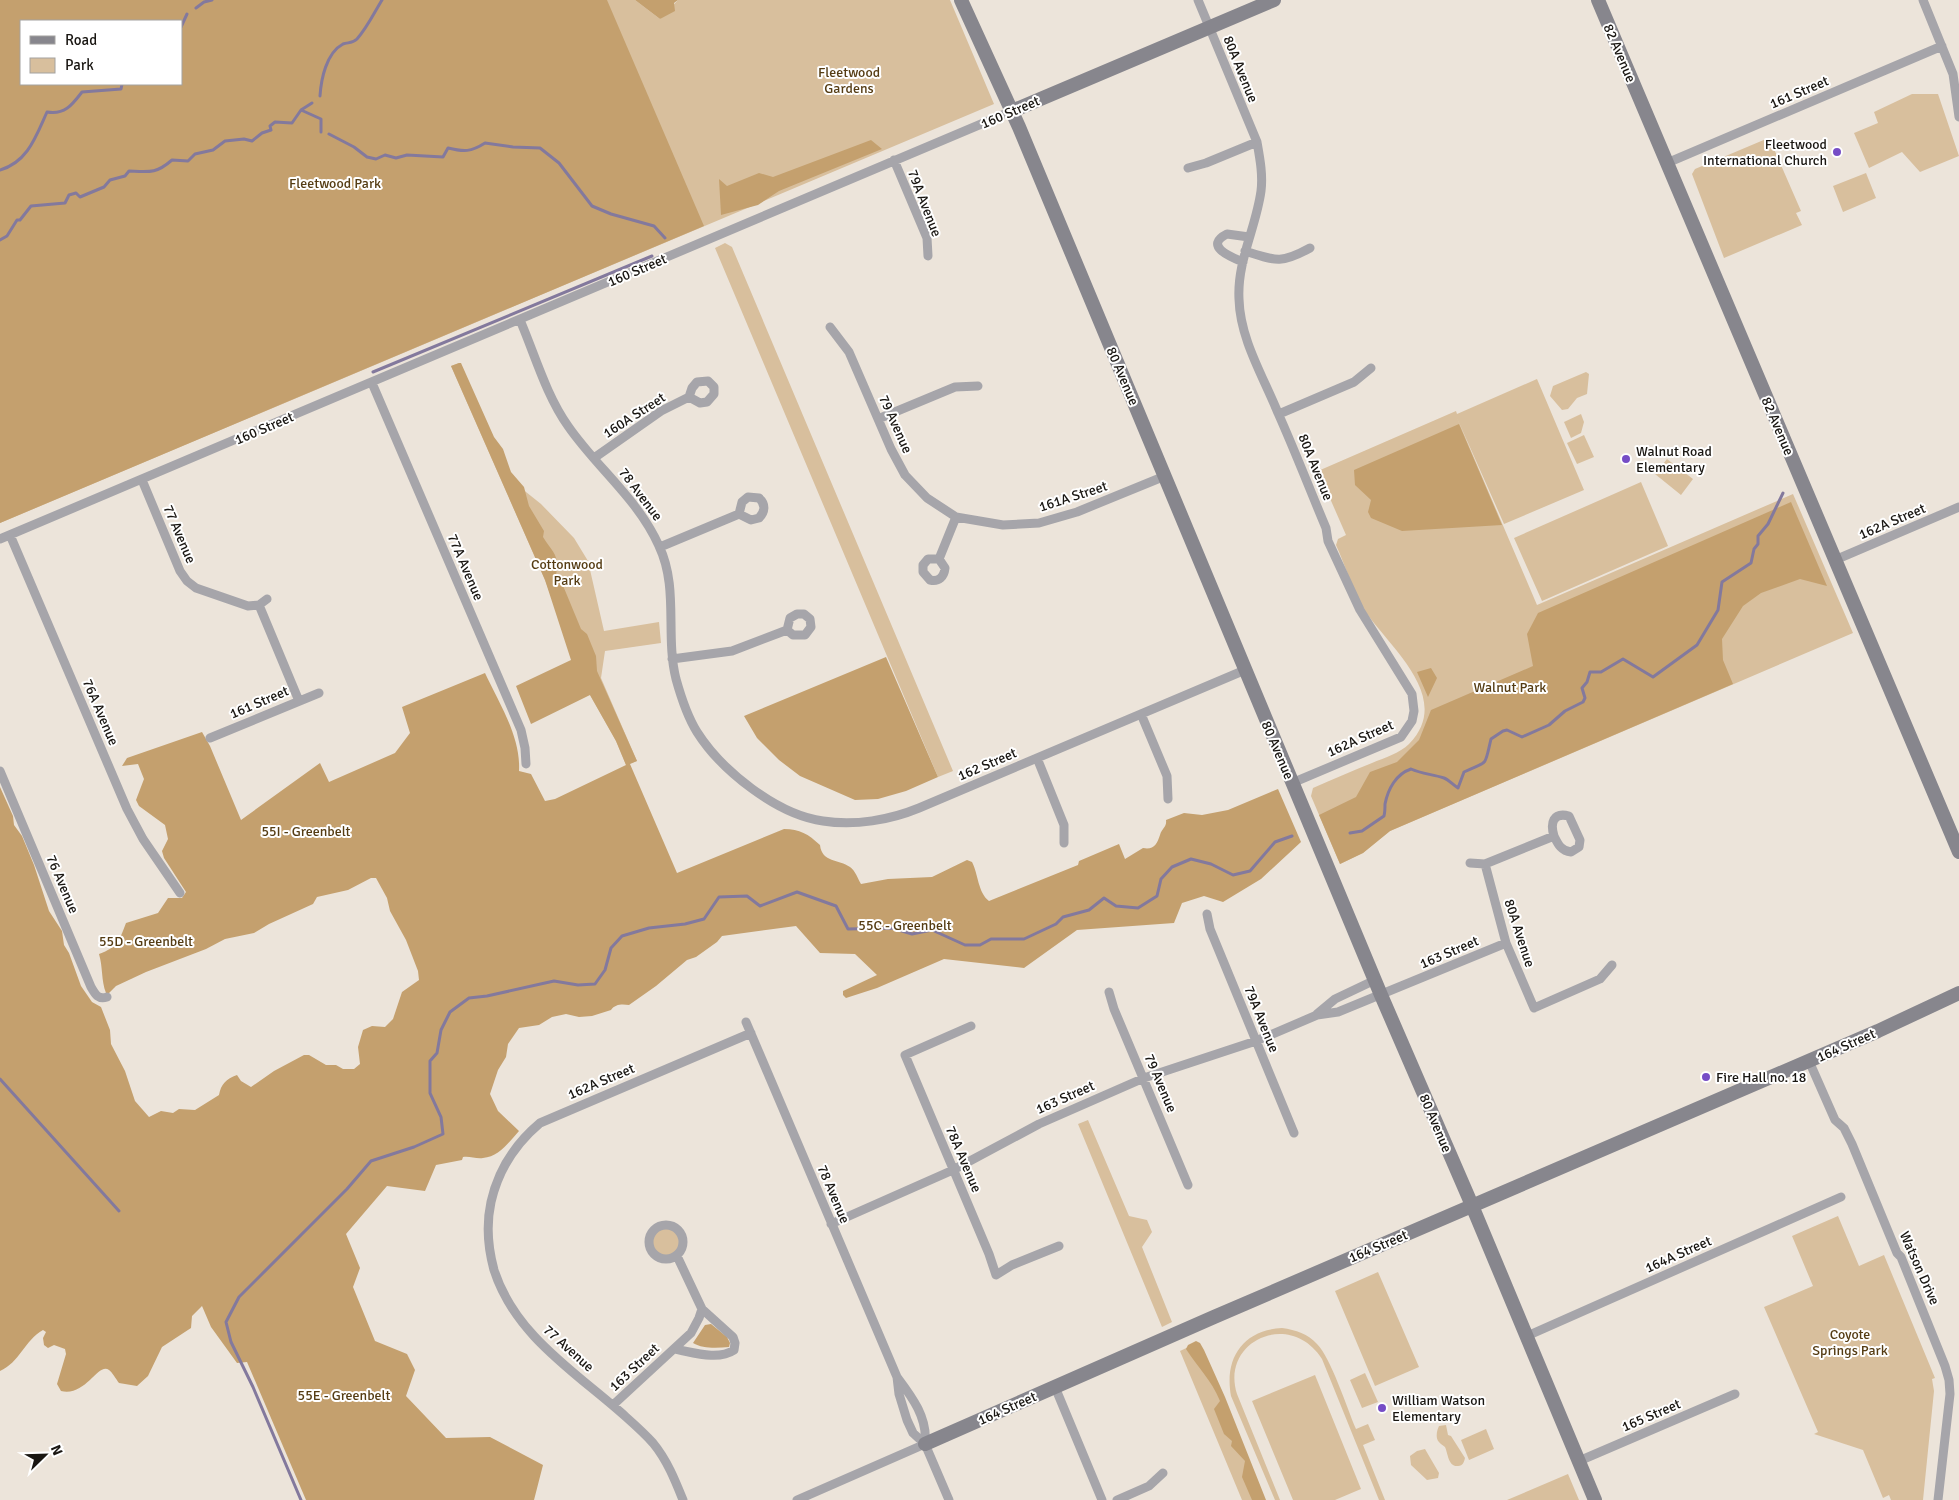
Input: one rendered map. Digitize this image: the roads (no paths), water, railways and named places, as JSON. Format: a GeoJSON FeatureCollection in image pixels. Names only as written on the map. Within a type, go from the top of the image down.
{"type":"FeatureCollection","features":[{"type":"Feature","properties":{"kind":"street","name":"80 Avenue"},"geometry":{"type":"LineString","coordinates":[[961,0],[1012,111],[1292,783],[1595,1500]]}},
{"type":"Feature","properties":{"kind":"street","name":"80A Avenue"},"geometry":{"type":"LineString","coordinates":[[1198,0],[1257,142],[1262,180],[1256,216],[1245,251],[1239,279],[1238,299],[1241,320],[1250,350],[1279,414],[1326,528],[1328,541],[1360,610],[1399,672]]}},
{"type":"Feature","properties":{"kind":"street","name":"160 Street"},"geometry":{"type":"LineString","coordinates":[[0,539],[1274,0]]}},
{"type":"Feature","properties":{"kind":"street","name":"82 Avenue"},"geometry":{"type":"LineString","coordinates":[[1598,0],[1959,852]]}},
{"type":"Feature","properties":{"kind":"street"},"geometry":{"type":"LineString","coordinates":[[1923,0],[1953,74],[1959,117]]}},
{"type":"Feature","properties":{"kind":"street","name":"161 Street"},"geometry":{"type":"LineString","coordinates":[[1668,163],[1942,46]]}},
{"type":"Feature","properties":{"kind":"street"},"geometry":{"type":"LineString","coordinates":[[1188,168],[1206,163],[1257,142]]}},
{"type":"Feature","properties":{"kind":"street","name":"79A Avenue"},"geometry":{"type":"LineString","coordinates":[[894,160],[927,238],[928,256]]}},
{"type":"Feature","properties":{"kind":"street"},"geometry":{"type":"LineString","coordinates":[[1243,262],[1222,253],[1218,242],[1221,237],[1227,234],[1249,237]]}},
{"type":"Feature","properties":{"kind":"street"},"geometry":{"type":"LineString","coordinates":[[1245,251],[1282,260],[1291,258],[1310,248]]}},
{"type":"Feature","properties":{"kind":"street","name":"78 Avenue"},"geometry":{"type":"LineString","coordinates":[[520,320],[560,413],[575,436],[642,515],[660,547],[671,598],[672,659],[682,697],[696,731],[721,763],[738,776]]}},
{"type":"Feature","properties":{"kind":"street","name":"79 Avenue"},"geometry":{"type":"LineString","coordinates":[[830,327],[849,352],[905,475],[920,492],[956,517]]}},
{"type":"Feature","properties":{"kind":"street"},"geometry":{"type":"LineString","coordinates":[[1279,414],[1354,382],[1371,368]]}},
{"type":"Feature","properties":{"kind":"street","name":"77A Avenue"},"geometry":{"type":"LineString","coordinates":[[372,383],[521,730],[526,764]]}},
{"type":"Feature","properties":{"kind":"street"},"geometry":{"type":"LineString","coordinates":[[878,418],[955,387],[978,386]]}},
{"type":"Feature","properties":{"kind":"street","name":"160A Street"},"geometry":{"type":"LineString","coordinates":[[594,458],[662,411],[690,397]]}},
{"type":"Feature","properties":{"kind":"street","name":"161A Street"},"geometry":{"type":"LineString","coordinates":[[956,517],[1003,525],[1039,523],[1077,512],[1165,476]]}},
{"type":"Feature","properties":{"kind":"street","name":"77 Avenue"},"geometry":{"type":"LineString","coordinates":[[142,480],[180,571],[187,581],[196,588],[248,606],[259,605]]}},
{"type":"Feature","properties":{"kind":"street","name":"162A Street"},"geometry":{"type":"LineString","coordinates":[[1835,560],[1959,507]]}},
{"type":"Feature","properties":{"kind":"street"},"geometry":{"type":"LineString","coordinates":[[660,547],[739,514]]}},
{"type":"Feature","properties":{"kind":"street"},"geometry":{"type":"LineString","coordinates":[[939,559],[956,517]]}},
{"type":"Feature","properties":{"kind":"street","name":"76A Avenue"},"geometry":{"type":"LineString","coordinates":[[10,535],[127,809],[142,840],[180,893]]}},
{"type":"Feature","properties":{"kind":"street"},"geometry":{"type":"LineString","coordinates":[[267,599],[259,605],[299,700]]}},
{"type":"Feature","properties":{"kind":"street"},"geometry":{"type":"LineString","coordinates":[[672,659],[732,651],[787,630]]}},
{"type":"Feature","properties":{"kind":"street","name":"162 Street"},"geometry":{"type":"LineString","coordinates":[[738,776],[776,803],[803,816],[821,821],[855,822],[876,820],[906,813],[1245,670]]}},
{"type":"Feature","properties":{"kind":"street","name":"162A Street"},"geometry":{"type":"LineString","coordinates":[[1292,783],[1392,741],[1405,732],[1412,721],[1414,703],[1412,694],[1399,672]]}},
{"type":"Feature","properties":{"kind":"street","name":"161 Street"},"geometry":{"type":"LineString","coordinates":[[210,738],[319,693]]}},
{"type":"Feature","properties":{"kind":"street"},"geometry":{"type":"LineString","coordinates":[[1141,714],[1167,776],[1168,799]]}},
{"type":"Feature","properties":{"kind":"street"},"geometry":{"type":"LineString","coordinates":[[1037,758],[1064,825],[1064,843]]}},
{"type":"Feature","properties":{"kind":"street","name":"76 Avenue"},"geometry":{"type":"LineString","coordinates":[[0,770],[91,987],[100,998],[107,997]]}},
{"type":"Feature","properties":{"kind":"street"},"geometry":{"type":"LineString","coordinates":[[1470,863],[1485,864],[1554,836]]}},
{"type":"Feature","properties":{"kind":"street","name":"80A Avenue"},"geometry":{"type":"LineString","coordinates":[[1485,864],[1506,942],[1534,1008],[1600,979],[1612,965]]}},
{"type":"Feature","properties":{"kind":"street","name":"79A Avenue"},"geometry":{"type":"LineString","coordinates":[[1207,914],[1210,929],[1294,1133]]}},
{"type":"Feature","properties":{"kind":"street","name":"163 Street"},"geometry":{"type":"LineString","coordinates":[[831,1224],[953,1170],[1038,1124],[1144,1078],[1256,1041],[1317,1015],[1338,1012],[1506,942]]}},
{"type":"Feature","properties":{"kind":"street","name":"163 Street"},"geometry":{"type":"LineString","coordinates":[[1317,1015],[1335,1000],[1375,980]]}},
{"type":"Feature","properties":{"kind":"street","name":"79 Avenue"},"geometry":{"type":"LineString","coordinates":[[1109,992],[1114,1010],[1188,1185]]}},
{"type":"Feature","properties":{"kind":"street","name":"164 Street"},"geometry":{"type":"LineString","coordinates":[[797,1500],[1809,1061],[1959,993]]}},
{"type":"Feature","properties":{"kind":"street","name":"78 Avenue"},"geometry":{"type":"LineString","coordinates":[[746,1022],[897,1377],[903,1407],[913,1433],[925,1444],[949,1500]]}},
{"type":"Feature","properties":{"kind":"street","name":"78A Avenue"},"geometry":{"type":"LineString","coordinates":[[971,1026],[905,1055],[989,1254],[996,1275],[1012,1265],[1059,1246]]}},
{"type":"Feature","properties":{"kind":"street","name":"162A Street"},"geometry":{"type":"LineString","coordinates":[[494,1192],[498,1179],[510,1156],[529,1133],[540,1124],[563,1112],[751,1033]]}},
{"type":"Feature","properties":{"kind":"street","name":"Watson Drive"},"geometry":{"type":"LineString","coordinates":[[1809,1061],[1835,1120],[1846,1130],[1856,1152],[1945,1366],[1950,1394],[1938,1500]]}},
{"type":"Feature","properties":{"kind":"street","name":"77 Avenue"},"geometry":{"type":"LineString","coordinates":[[494,1192],[489,1214],[488,1238],[491,1259],[503,1292],[516,1315],[554,1356],[613,1405],[653,1443],[665,1460],[683,1500]]}},
{"type":"Feature","properties":{"kind":"street","name":"164A Street"},"geometry":{"type":"LineString","coordinates":[[1527,1336],[1841,1198]]}},
{"type":"Feature","properties":{"kind":"street"},"geometry":{"type":"LineString","coordinates":[[672,1225],[681,1233],[684,1246],[678,1256],[668,1260],[662,1259],[652,1252],[649,1242],[650,1236],[658,1227],[672,1225]]}},
{"type":"Feature","properties":{"kind":"street","name":"163 Street"},"geometry":{"type":"LineString","coordinates":[[674,1349],[715,1355],[728,1354],[734,1350],[735,1343],[733,1337],[702,1310],[678,1256]]}},
{"type":"Feature","properties":{"kind":"street","name":"163 Street"},"geometry":{"type":"LineString","coordinates":[[613,1405],[695,1327],[702,1310]]}},
{"type":"Feature","properties":{"kind":"street","name":"78 Avenue"},"geometry":{"type":"LineString","coordinates":[[897,1377],[910,1393],[922,1418],[926,1433],[925,1444]]}},
{"type":"Feature","properties":{"kind":"street"},"geometry":{"type":"LineString","coordinates":[[1055,1387],[1102,1500]]}},
{"type":"Feature","properties":{"kind":"street","name":"165 Street"},"geometry":{"type":"LineString","coordinates":[[1579,1461],[1735,1394]]}},
{"type":"Feature","properties":{"kind":"street"},"geometry":{"type":"LineString","coordinates":[[1117,1500],[1149,1486],[1163,1473]]}},
{"type":"Feature","properties":{"kind":"waterway"},"geometry":{"type":"LineString","coordinates":[[196,8],[204,2],[212,0]]}},
{"type":"Feature","properties":{"kind":"waterway"},"geometry":{"type":"LineString","coordinates":[[320,96],[323,75],[332,54],[343,44],[357,39],[382,0]]}},
{"type":"Feature","properties":{"kind":"waterway"},"geometry":{"type":"LineString","coordinates":[[182,25],[187,14]]}},
{"type":"Feature","properties":{"kind":"waterway"},"geometry":{"type":"LineString","coordinates":[[0,170],[18,161],[30,147],[47,112],[59,112],[68,108],[82,92],[121,89],[122,85]]}},
{"type":"Feature","properties":{"kind":"waterway"},"geometry":{"type":"LineString","coordinates":[[0,240],[7,236],[17,220],[20,220],[31,206],[65,203],[69,195],[76,193],[80,197],[104,187],[110,180],[125,176],[129,171],[152,171],[161,168],[172,160],[188,161],[195,154],[213,150],[225,141],[244,139],[252,141],[262,133],[271,130],[270,126],[275,122],[292,123],[301,110],[312,103]]}},
{"type":"Feature","properties":{"kind":"waterway"},"geometry":{"type":"LineString","coordinates":[[301,110],[321,119],[321,132]]}},
{"type":"Feature","properties":{"kind":"waterway"},"geometry":{"type":"LineString","coordinates":[[329,134],[354,147],[367,157],[376,159],[385,155],[396,158],[407,155],[443,157],[448,148],[467,150],[485,143],[540,148],[559,163],[592,206],[611,214],[654,226],[665,238]]}},
{"type":"Feature","properties":{"kind":"waterway"},"geometry":{"type":"LineString","coordinates":[[373,372],[652,256]]}},
{"type":"Feature","properties":{"kind":"waterway"},"geometry":{"type":"LineString","coordinates":[[1350,833],[1362,831],[1384,816],[1388,793],[1397,778],[1406,771],[1411,769],[1444,778],[1458,788],[1464,772],[1484,762],[1491,739],[1507,730],[1522,737],[1549,725],[1565,711],[1583,702],[1585,698],[1582,688],[1587,682],[1590,672],[1601,672],[1623,659],[1653,677],[1697,645],[1718,610],[1722,582],[1751,563],[1754,549],[1758,544],[1758,536],[1768,524],[1783,493]]}},
{"type":"Feature","properties":{"kind":"waterway"},"geometry":{"type":"LineString","coordinates":[[301,1500],[253,1387],[231,1342],[226,1322],[239,1297],[347,1189],[371,1161],[414,1147],[443,1134],[441,1117],[430,1093],[430,1061],[437,1053],[441,1030],[450,1012],[469,998],[487,996],[554,981],[578,985],[595,984],[605,970],[611,948],[622,936],[649,928],[685,924],[704,919],[719,897],[747,896],[760,906],[797,892],[836,906],[848,929],[892,928],[912,934],[932,930],[965,945],[980,945],[991,939],[1024,939],[1056,924],[1063,917],[1089,910],[1104,898],[1116,906],[1138,908],[1157,896],[1161,879],[1172,867],[1191,859],[1211,864],[1233,875],[1250,871],[1275,842],[1292,836]]}},
{"type":"Feature","properties":{"kind":"waterway"},"geometry":{"type":"LineString","coordinates":[[0,1079],[119,1211]]}},
{"type":"Feature","properties":{"kind":"place","name":"Fleetwood International Church"},"geometry":{"type":"Point","coordinates":[1837,152]}},
{"type":"Feature","properties":{"kind":"place","name":"Walnut Road Elementary"},"geometry":{"type":"Point","coordinates":[1626,459]}},
{"type":"Feature","properties":{"kind":"place","name":"Fire Hall no. 18"},"geometry":{"type":"Point","coordinates":[1706,1077]}},
{"type":"Feature","properties":{"kind":"place","name":"William Watson Elementary"},"geometry":{"type":"Point","coordinates":[1382,1408]}},
{"type":"Feature","properties":{"kind":"park label","name":"Fleetwood Gardens"},"geometry":{"type":"Point","coordinates":[849,80]}},
{"type":"Feature","properties":{"kind":"park label","name":"Fleetwood Park"},"geometry":{"type":"Point","coordinates":[335,183]}},
{"type":"Feature","properties":{"kind":"park label","name":"Cottonwood Park"},"geometry":{"type":"Point","coordinates":[567,572]}},
{"type":"Feature","properties":{"kind":"park label","name":"Walnut Park"},"geometry":{"type":"Point","coordinates":[1510,687]}},
{"type":"Feature","properties":{"kind":"park label","name":"55I - Greenbelt"},"geometry":{"type":"Point","coordinates":[306,831]}},
{"type":"Feature","properties":{"kind":"park label","name":"55C - Greenbelt"},"geometry":{"type":"Point","coordinates":[905,925]}},
{"type":"Feature","properties":{"kind":"park label","name":"55D - Greenbelt"},"geometry":{"type":"Point","coordinates":[146,941]}},
{"type":"Feature","properties":{"kind":"park label","name":"Coyote Springs Park"},"geometry":{"type":"Point","coordinates":[1850,1342]}},
{"type":"Feature","properties":{"kind":"park label","name":"55E - Greenbelt"},"geometry":{"type":"Point","coordinates":[344,1395]}}]}
